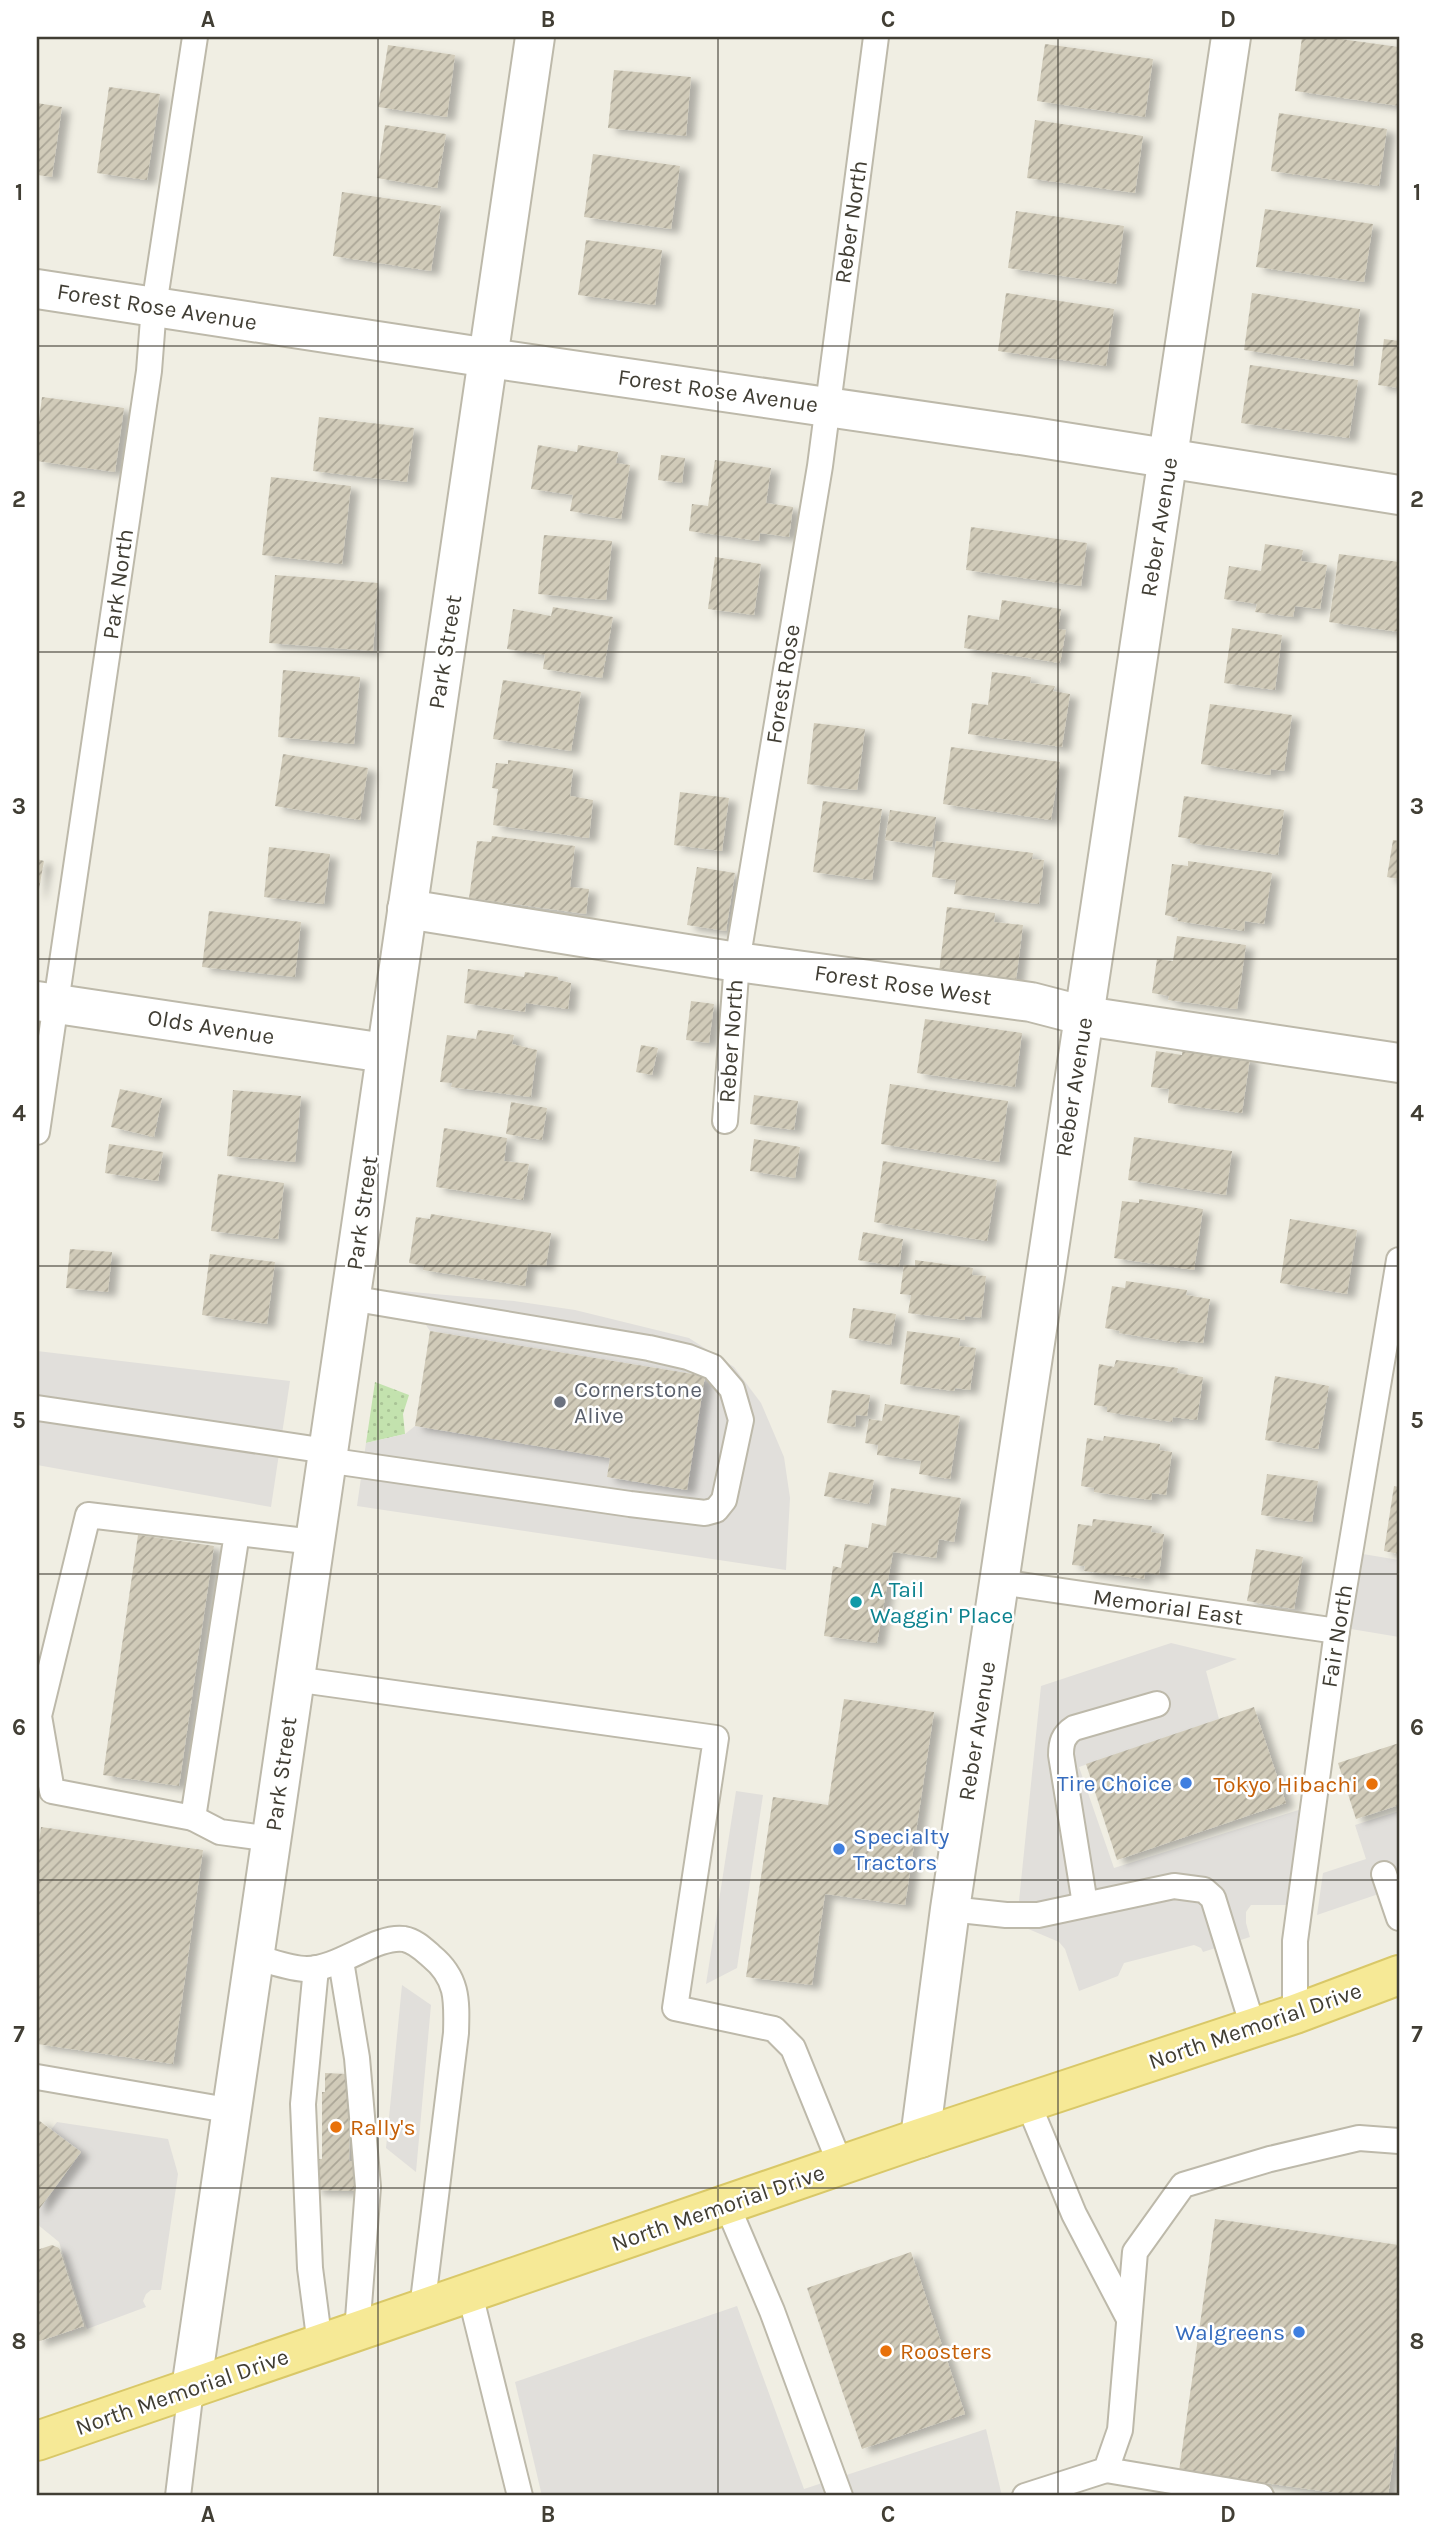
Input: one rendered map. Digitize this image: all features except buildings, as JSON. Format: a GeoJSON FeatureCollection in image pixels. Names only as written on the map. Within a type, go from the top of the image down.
{"type":"FeatureCollection","features":[{"type":"Feature","properties":{"kind":"main road","name":"North Memorial Drive"},"geometry":{"type":"LineString","coordinates":[[37,2441],[920,2138],[1295,2014],[1399,1975]]}},
{"type":"Feature","properties":{"kind":"street","name":"Park Street"},"geometry":{"type":"LineString","coordinates":[[191,2389],[535,37]]}},
{"type":"Feature","properties":{"kind":"street","name":"Reber Avenue"},"geometry":{"type":"LineString","coordinates":[[920,2138],[950,1909],[1231,37]]}},
{"type":"Feature","properties":{"kind":"street","name":"Forest Rose Avenue"},"geometry":{"type":"LineString","coordinates":[[37,289],[1399,495]]}},
{"type":"Feature","properties":{"kind":"street","name":"Forest Rose West"},"geometry":{"type":"LineString","coordinates":[[407,909],[737,962],[1031,1002],[1085,1016],[1399,1063]]}},
{"type":"Feature","properties":{"kind":"street","name":"Olds Avenue"},"geometry":{"type":"LineString","coordinates":[[47,1002],[385,1053]]}},
{"type":"Feature","properties":{"kind":"lane","name":"Park North"},"geometry":{"type":"LineString","coordinates":[[37,1132],[47,1002],[149,371],[154,306],[195,37]]}},
{"type":"Feature","properties":{"kind":"lane","name":"Reber North"},"geometry":{"type":"LineString","coordinates":[[828,407],[876,37]]}},
{"type":"Feature","properties":{"kind":"lane","name":"Forest Rose"},"geometry":{"type":"LineString","coordinates":[[737,962],[828,407]]}},
{"type":"Feature","properties":{"kind":"lane","name":"Reber North"},"geometry":{"type":"LineString","coordinates":[[725,1121],[737,962]]}},
{"type":"Feature","properties":{"kind":"lane","name":"Fair North"},"geometry":{"type":"LineString","coordinates":[[1295,2014],[1295,1941],[1337,1631],[1399,1261]]}},
{"type":"Feature","properties":{"kind":"lane"},"geometry":{"type":"LineString","coordinates":[[37,1408],[657,1508],[705,1513],[716,1510],[724,1500],[741,1420],[732,1389],[713,1367],[688,1357],[350,1298]]}},
{"type":"Feature","properties":{"kind":"lane"},"geometry":{"type":"LineString","coordinates":[[271,1839],[220,1832],[193,1818],[52,1791],[38,1716],[88,1515],[314,1542]]}},
{"type":"Feature","properties":{"kind":"lane"},"geometry":{"type":"LineString","coordinates":[[193,1818],[236,1533]]}},
{"type":"Feature","properties":{"kind":"lane","name":"Memorial East"},"geometry":{"type":"LineString","coordinates":[[1000,1581],[1337,1631]]}},
{"type":"Feature","properties":{"kind":"lane"},"geometry":{"type":"LineString","coordinates":[[294,1679],[716,1738],[675,2008],[774,2029],[793,2048],[841,2166]]}},
{"type":"Feature","properties":{"kind":"lane"},"geometry":{"type":"LineString","coordinates":[[1085,1904],[1061,1755],[1063,1739],[1067,1732],[1074,1728],[1157,1704]]}},
{"type":"Feature","properties":{"kind":"lane"},"geometry":{"type":"LineString","coordinates":[[1384,1874],[1399,1918]]}},
{"type":"Feature","properties":{"kind":"lane"},"geometry":{"type":"LineString","coordinates":[[950,1909],[1038,1915],[1174,1886],[1204,1889],[1213,1898],[1253,2027]]}},
{"type":"Feature","properties":{"kind":"lane"},"geometry":{"type":"LineString","coordinates":[[255,1957],[299,1968],[316,1968],[341,1961],[384,1941],[405,1939],[417,1944],[446,1968],[457,2003],[456,2033],[422,2309]]}},
{"type":"Feature","properties":{"kind":"lane"},"geometry":{"type":"LineString","coordinates":[[341,1961],[357,2058],[368,2187],[357,2332]]}},
{"type":"Feature","properties":{"kind":"lane"},"geometry":{"type":"LineString","coordinates":[[316,1968],[303,2105],[310,2268],[320,2345]]}},
{"type":"Feature","properties":{"kind":"lane"},"geometry":{"type":"LineString","coordinates":[[37,2077],[233,2111]]}},
{"type":"Feature","properties":{"kind":"lane"},"geometry":{"type":"LineString","coordinates":[[1028,2103],[1074,2214],[1130,2320]]}},
{"type":"Feature","properties":{"kind":"lane"},"geometry":{"type":"LineString","coordinates":[[1106,2470],[1120,2430],[1135,2252],[1183,2185],[1270,2159],[1359,2138],[1399,2141]]}},
{"type":"Feature","properties":{"kind":"lane"},"geometry":{"type":"LineString","coordinates":[[727,2206],[772,2311],[841,2496]]}},
{"type":"Feature","properties":{"kind":"lane"},"geometry":{"type":"LineString","coordinates":[[470,2294],[520,2496]]}},
{"type":"Feature","properties":{"kind":"lane"},"geometry":{"type":"LineString","coordinates":[[178,2496],[191,2389]]}},
{"type":"Feature","properties":{"kind":"lane"},"geometry":{"type":"LineString","coordinates":[[1025,2496],[1106,2470],[1261,2496]]}},
{"type":"Feature","properties":{"kind":"green space"},"geometry":{"type":"Polygon","coordinates":[[[375,1382],[409,1395],[403,1414],[405,1434],[366,1443],[375,1382]]]}},
{"type":"Feature","properties":{"kind":"shaded area"},"geometry":{"type":"Polygon","coordinates":[[[390,1290],[514,1301],[575,1310],[689,1338],[734,1367],[761,1403],[784,1457],[790,1498],[786,1570],[357,1506],[366,1443],[405,1434],[415,1426],[610,1458],[607,1477],[686,1490],[705,1376],[430,1331],[426,1325],[385,1318],[390,1290]]]}},
{"type":"Feature","properties":{"kind":"shaded area"},"geometry":{"type":"Polygon","coordinates":[[[37,1351],[290,1381],[271,1507],[37,1465],[37,1351]]]}},
{"type":"Feature","properties":{"kind":"shaded area"},"geometry":{"type":"Polygon","coordinates":[[[1363,1554],[1399,1560],[1399,1637],[1351,1629],[1363,1554]]]}},
{"type":"Feature","properties":{"kind":"shaded area"},"geometry":{"type":"Polygon","coordinates":[[[1171,1643],[1237,1659],[1206,1671],[1219,1719],[1079,1767],[1114,1868],[1305,1808],[1289,1905],[1251,1905],[1246,1912],[1250,1937],[1203,1952],[1194,1945],[1124,1963],[1118,1976],[1079,1991],[1065,1949],[1059,1942],[1019,1925],[1019,1901],[1041,1686],[1171,1643]]]}},
{"type":"Feature","properties":{"kind":"shaded area"},"geometry":{"type":"Polygon","coordinates":[[[736,1791],[763,1795],[737,1968],[706,1984],[736,1791]]]}},
{"type":"Feature","properties":{"kind":"shaded area"},"geometry":{"type":"Polygon","coordinates":[[[1399,1811],[1399,1887],[1317,1915],[1323,1873],[1366,1859],[1355,1825],[1399,1811]]]}},
{"type":"Feature","properties":{"kind":"shaded area"},"geometry":{"type":"Polygon","coordinates":[[[402,1985],[431,2005],[416,2172],[386,2148],[402,1985]]]}},
{"type":"Feature","properties":{"kind":"shaded area"},"geometry":{"type":"Polygon","coordinates":[[[57,2122],[168,2139],[178,2174],[161,2290],[151,2290],[146,2294],[143,2301],[146,2307],[87,2329],[59,2242],[37,2224],[37,2212],[81,2152],[51,2130],[57,2122]]]}},
{"type":"Feature","properties":{"kind":"shaded area"},"geometry":{"type":"Polygon","coordinates":[[[737,2306],[804,2489],[986,2429],[1002,2496],[542,2496],[515,2382],[737,2306]]]}},
{"type":"Feature","properties":{"kind":"place","name":"Cornerstone Alive"},"geometry":{"type":"Point","coordinates":[560,1402]}},
{"type":"Feature","properties":{"kind":"place","name":"A Tail Waggin' Place"},"geometry":{"type":"Point","coordinates":[856,1602]}},
{"type":"Feature","properties":{"kind":"place","name":"Tire Choice"},"geometry":{"type":"Point","coordinates":[1186,1783]}},
{"type":"Feature","properties":{"kind":"place","name":"Tokyo Hibachi"},"geometry":{"type":"Point","coordinates":[1372,1784]}},
{"type":"Feature","properties":{"kind":"place","name":"Specialty Tractors"},"geometry":{"type":"Point","coordinates":[839,1849]}},
{"type":"Feature","properties":{"kind":"place","name":"Rally's"},"geometry":{"type":"Point","coordinates":[336,2127]}},
{"type":"Feature","properties":{"kind":"place","name":"Walgreens"},"geometry":{"type":"Point","coordinates":[1299,2332]}},
{"type":"Feature","properties":{"kind":"place","name":"Roosters"},"geometry":{"type":"Point","coordinates":[886,2351]}}]}
